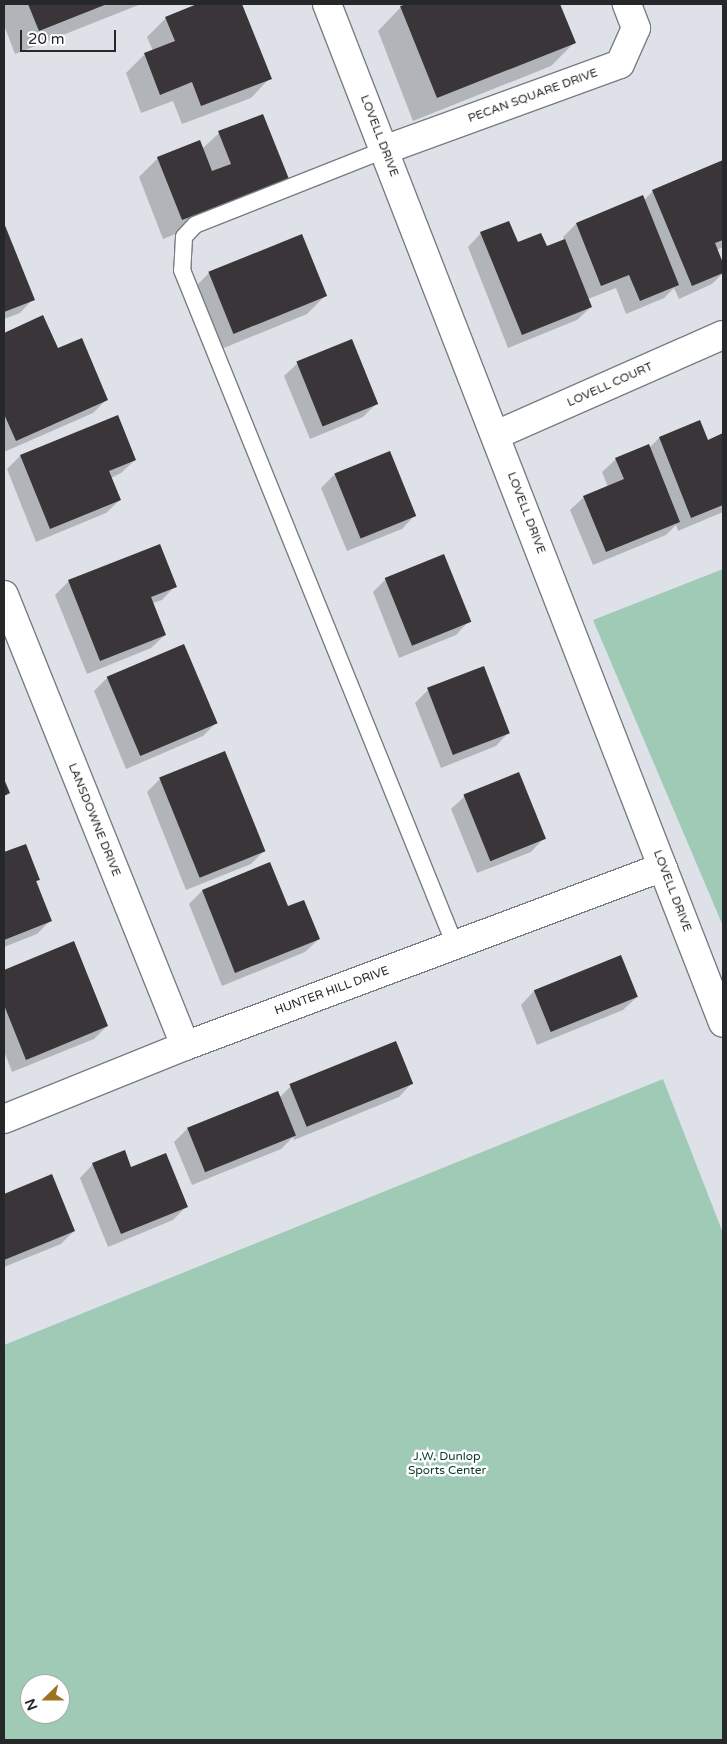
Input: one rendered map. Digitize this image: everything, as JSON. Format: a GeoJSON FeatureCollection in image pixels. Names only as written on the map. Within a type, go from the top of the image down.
{"type":"FeatureCollection","features":[{"type":"Feature","properties":{"kind":"street","name":"LOVELL DRIVE"},"geometry":{"type":"LineString","coordinates":[[327,4],[723,1023]]}},
{"type":"Feature","properties":{"kind":"street","name":"PECAN SQUARE DRIVE"},"geometry":{"type":"LineString","coordinates":[[384,150],[620,64],[636,28],[627,4]]}},
{"type":"Feature","properties":{"kind":"street","name":"LOVELL COURT"},"geometry":{"type":"LineString","coordinates":[[496,435],[723,335]]}},
{"type":"Feature","properties":{"kind":"street","name":"LANSDOWNE DRIVE"},"geometry":{"type":"LineString","coordinates":[[4,595],[185,1046]]}},
{"type":"Feature","properties":{"kind":"street","name":"HUNTER HILL DRIVE"},"geometry":{"type":"LineString","coordinates":[[4,1119],[185,1046],[663,867]]}},
{"type":"Feature","properties":{"kind":"lane"},"geometry":{"type":"LineString","coordinates":[[384,150],[195,225],[184,237],[182,270],[455,945]]}},
{"type":"Feature","properties":{"kind":"green space"},"geometry":{"type":"Polygon","coordinates":[[[723,569],[723,926],[593,620],[723,569]]]}},
{"type":"Feature","properties":{"kind":"green space","name":"J.W. Dunlop Sports Center"},"geometry":{"type":"Polygon","coordinates":[[[663,1079],[723,1233],[723,1740],[4,1740],[4,1345],[663,1079]]]}},
{"type":"Feature","properties":{"kind":"building"},"geometry":{"type":"Polygon","coordinates":[[[28,4],[107,4],[39,31],[28,4]]]}},
{"type":"Feature","properties":{"kind":"building"},"geometry":{"type":"Polygon","coordinates":[[[197,4],[242,4],[272,79],[201,106],[192,82],[160,95],[144,53],[175,41],[165,17],[197,4]]]}},
{"type":"Feature","properties":{"kind":"building"},"geometry":{"type":"Polygon","coordinates":[[[407,4],[560,4],[576,43],[437,98],[400,6],[407,4]]]}},
{"type":"Feature","properties":{"kind":"building"},"geometry":{"type":"Polygon","coordinates":[[[263,114],[289,179],[182,220],[157,157],[200,140],[212,171],[231,164],[218,131],[263,114]]]}},
{"type":"Feature","properties":{"kind":"building"},"geometry":{"type":"Polygon","coordinates":[[[723,160],[723,240],[715,243],[723,263],[723,273],[692,286],[652,190],[723,160]]]}},
{"type":"Feature","properties":{"kind":"building"},"geometry":{"type":"Polygon","coordinates":[[[643,195],[679,285],[640,301],[629,275],[601,286],[576,223],[643,195]]]}},
{"type":"Feature","properties":{"kind":"building"},"geometry":{"type":"Polygon","coordinates":[[[509,221],[518,242],[541,233],[547,246],[565,239],[592,307],[522,335],[480,232],[509,221]]]}},
{"type":"Feature","properties":{"kind":"building"},"geometry":{"type":"Polygon","coordinates":[[[4,223],[35,300],[4,312],[4,223]]]}},
{"type":"Feature","properties":{"kind":"building"},"geometry":{"type":"Polygon","coordinates":[[[302,234],[327,296],[233,334],[208,272],[302,234]]]}},
{"type":"Feature","properties":{"kind":"building"},"geometry":{"type":"Polygon","coordinates":[[[43,315],[58,348],[82,338],[108,400],[16,441],[4,414],[4,333],[43,315]]]}},
{"type":"Feature","properties":{"kind":"building"},"geometry":{"type":"Polygon","coordinates":[[[352,339],[378,404],[323,426],[296,361],[352,339]]]}},
{"type":"Feature","properties":{"kind":"building"},"geometry":{"type":"Polygon","coordinates":[[[118,415],[136,460],[109,471],[121,500],[50,529],[20,455],[118,415]]]}},
{"type":"Feature","properties":{"kind":"building"},"geometry":{"type":"Polygon","coordinates":[[[700,420],[708,440],[723,433],[723,505],[691,518],[659,437],[700,420]]]}},
{"type":"Feature","properties":{"kind":"building"},"geometry":{"type":"Polygon","coordinates":[[[649,444],[680,522],[606,552],[583,496],[624,479],[615,458],[649,444]]]}},
{"type":"Feature","properties":{"kind":"building"},"geometry":{"type":"Polygon","coordinates":[[[390,451],[416,516],[361,538],[334,473],[390,451]]]}},
{"type":"Feature","properties":{"kind":"building"},"geometry":{"type":"Polygon","coordinates":[[[160,544],[177,587],[151,597],[166,635],[100,661],[68,580],[160,544]]]}},
{"type":"Feature","properties":{"kind":"building"},"geometry":{"type":"Polygon","coordinates":[[[444,554],[471,622],[412,646],[385,578],[444,554]]]}},
{"type":"Feature","properties":{"kind":"building"},"geometry":{"type":"Polygon","coordinates":[[[184,644],[218,723],[140,756],[107,677],[184,644]]]}},
{"type":"Feature","properties":{"kind":"building"},"geometry":{"type":"Polygon","coordinates":[[[484,666],[510,733],[453,755],[427,688],[484,666]]]}},
{"type":"Feature","properties":{"kind":"building"},"geometry":{"type":"Polygon","coordinates":[[[225,751],[265,851],[200,878],[159,778],[225,751]]]}},
{"type":"Feature","properties":{"kind":"building"},"geometry":{"type":"Polygon","coordinates":[[[519,772],[546,839],[490,861],[463,794],[519,772]]]}},
{"type":"Feature","properties":{"kind":"building"},"geometry":{"type":"Polygon","coordinates":[[[4,779],[10,793],[4,796],[4,779]]]}},
{"type":"Feature","properties":{"kind":"building"},"geometry":{"type":"Polygon","coordinates":[[[26,844],[40,880],[36,881],[52,921],[4,940],[4,852],[26,844]]]}},
{"type":"Feature","properties":{"kind":"building"},"geometry":{"type":"Polygon","coordinates":[[[270,862],[288,906],[304,900],[320,939],[235,973],[202,890],[270,862]]]}},
{"type":"Feature","properties":{"kind":"building"},"geometry":{"type":"Polygon","coordinates":[[[74,941],[108,1026],[26,1060],[4,1005],[4,970],[74,941]]]}},
{"type":"Feature","properties":{"kind":"building"},"geometry":{"type":"Polygon","coordinates":[[[621,955],[638,997],[551,1032],[534,990],[621,955]]]}},
{"type":"Feature","properties":{"kind":"building"},"geometry":{"type":"Polygon","coordinates":[[[396,1041],[413,1084],[307,1127],[289,1084],[396,1041]]]}},
{"type":"Feature","properties":{"kind":"building"},"geometry":{"type":"Polygon","coordinates":[[[278,1091],[296,1136],[205,1172],[187,1128],[278,1091]]]}},
{"type":"Feature","properties":{"kind":"building"},"geometry":{"type":"Polygon","coordinates":[[[125,1150],[131,1167],[166,1153],[188,1207],[121,1234],[92,1163],[125,1150]]]}},
{"type":"Feature","properties":{"kind":"building"},"geometry":{"type":"Polygon","coordinates":[[[52,1174],[75,1231],[4,1260],[4,1194],[52,1174]]]}}]}
